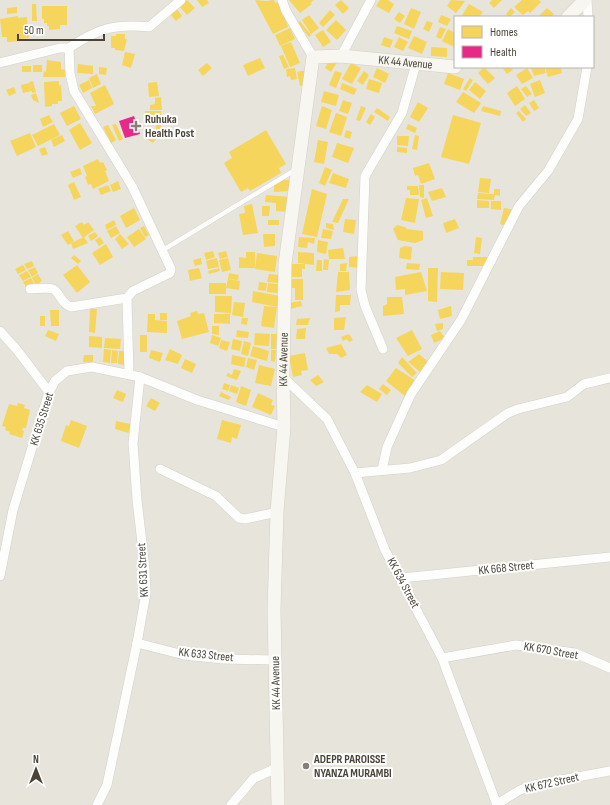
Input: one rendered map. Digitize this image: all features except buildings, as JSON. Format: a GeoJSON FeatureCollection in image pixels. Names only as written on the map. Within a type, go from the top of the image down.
{"type":"FeatureCollection","features":[{"type":"Feature","properties":{"kind":"main road"},"geometry":{"type":"LineString","coordinates":[[569,16],[586,0]]}},
{"type":"Feature","properties":{"kind":"main road","name":"KK 44 Avenue"},"geometry":{"type":"LineString","coordinates":[[278,805],[274,610],[277,512],[284,427],[283,377],[285,264],[313,57],[341,56],[454,67]]}},
{"type":"Feature","properties":{"kind":"street"},"geometry":{"type":"LineString","coordinates":[[0,63],[60,48],[69,48],[108,27],[137,25],[149,27],[181,0]]}},
{"type":"Feature","properties":{"kind":"street"},"geometry":{"type":"LineString","coordinates":[[282,0],[286,11],[313,57]]}},
{"type":"Feature","properties":{"kind":"street"},"geometry":{"type":"LineString","coordinates":[[341,56],[371,0]]}},
{"type":"Feature","properties":{"kind":"street"},"geometry":{"type":"LineString","coordinates":[[586,0],[588,16]]}},
{"type":"Feature","properties":{"kind":"street"},"geometry":{"type":"LineString","coordinates":[[30,289],[50,288],[55,290],[63,304],[71,307],[127,298],[133,291],[170,273],[171,269],[132,186],[74,91],[70,73],[69,48]]}},
{"type":"Feature","properties":{"kind":"street"},"geometry":{"type":"LineString","coordinates":[[383,349],[360,290],[365,176],[402,112],[416,64]]}},
{"type":"Feature","properties":{"kind":"street"},"geometry":{"type":"LineString","coordinates":[[382,470],[387,447],[411,394],[461,320],[519,206],[548,171],[578,119],[588,68]]}},
{"type":"Feature","properties":{"kind":"street"},"geometry":{"type":"LineString","coordinates":[[127,298],[129,374]]}},
{"type":"Feature","properties":{"kind":"street"},"geometry":{"type":"LineString","coordinates":[[0,331],[17,350],[49,392]]}},
{"type":"Feature","properties":{"kind":"street","name":"KK 635 Street"},"geometry":{"type":"LineString","coordinates":[[0,576],[13,510],[49,392],[55,381],[67,371],[92,367],[129,374],[197,400],[284,427]]}},
{"type":"Feature","properties":{"kind":"street","name":"KK 631 Street"},"geometry":{"type":"LineString","coordinates":[[97,805],[107,785],[146,594],[133,443],[140,377]]}},
{"type":"Feature","properties":{"kind":"street","name":"KK 634 Street"},"geometry":{"type":"LineString","coordinates":[[283,377],[328,418],[355,473],[385,550],[402,578],[442,658],[497,805]]}},
{"type":"Feature","properties":{"kind":"street"},"geometry":{"type":"LineString","coordinates":[[355,473],[410,468],[441,460],[508,413],[518,409],[567,397],[584,384],[610,378]]}},
{"type":"Feature","properties":{"kind":"street"},"geometry":{"type":"LineString","coordinates":[[160,469],[216,496],[239,518],[245,519],[277,512]]}},
{"type":"Feature","properties":{"kind":"street","name":"KK 668 Street"},"geometry":{"type":"LineString","coordinates":[[402,578],[610,557]]}},
{"type":"Feature","properties":{"kind":"street","name":"KK 633 Street"},"geometry":{"type":"LineString","coordinates":[[137,643],[184,655],[223,659],[275,660]]}},
{"type":"Feature","properties":{"kind":"street","name":"KK 670 Street"},"geometry":{"type":"LineString","coordinates":[[442,658],[516,645],[575,653],[610,668]]}},
{"type":"Feature","properties":{"kind":"street"},"geometry":{"type":"LineString","coordinates":[[231,805],[254,778],[277,768]]}},
{"type":"Feature","properties":{"kind":"street","name":"KK 672 Street"},"geometry":{"type":"LineString","coordinates":[[497,805],[520,790],[534,784],[610,771]]}},
{"type":"Feature","properties":{"kind":"lane"},"geometry":{"type":"LineString","coordinates":[[163,250],[298,168]]}},
{"type":"Feature","properties":{"kind":"shaded area"},"geometry":{"type":"Polygon","coordinates":[[[0,0],[610,0],[610,805],[0,805],[0,0]]]}},
{"type":"Feature","properties":{"kind":"place","name":"Ruhuka Health Post"},"geometry":{"type":"Point","coordinates":[136,126]}},
{"type":"Feature","properties":{"kind":"place","name":"ADEPR PAROISSE NYANZA MURAMBI"},"geometry":{"type":"Point","coordinates":[306,766]}}]}
